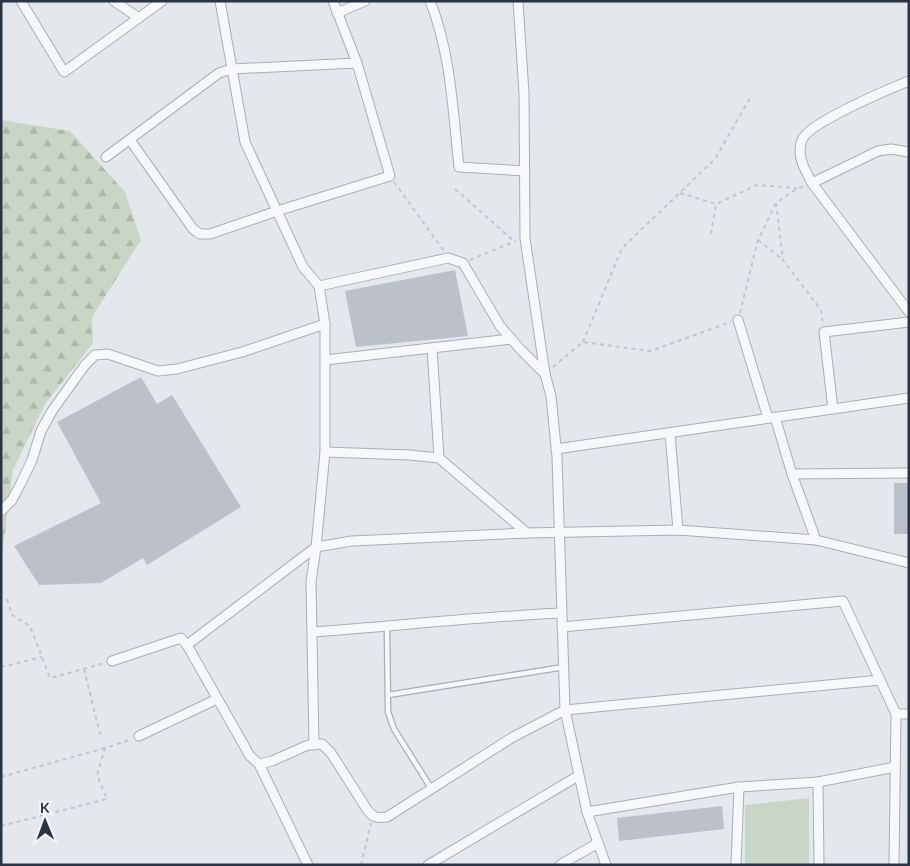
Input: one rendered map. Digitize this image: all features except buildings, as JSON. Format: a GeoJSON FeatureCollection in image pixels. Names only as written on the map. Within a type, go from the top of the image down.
{"type":"FeatureCollection","features":[{"type":"Feature","properties":{"kind":"street"},"geometry":{"type":"LineString","coordinates":[[22,1],[64,72],[162,1]]}},
{"type":"Feature","properties":{"kind":"street"},"geometry":{"type":"LineString","coordinates":[[114,1],[139,18]]}},
{"type":"Feature","properties":{"kind":"street"},"geometry":{"type":"LineString","coordinates":[[220,1],[245,142],[303,267],[319,286],[324,324],[326,452],[311,582],[314,745]]}},
{"type":"Feature","properties":{"kind":"street"},"geometry":{"type":"LineString","coordinates":[[130,140],[193,229],[200,234],[210,234],[390,176],[357,63],[333,1]]}},
{"type":"Feature","properties":{"kind":"street"},"geometry":{"type":"LineString","coordinates":[[338,13],[365,1]]}},
{"type":"Feature","properties":{"kind":"street"},"geometry":{"type":"LineString","coordinates":[[430,1],[438,21],[448,71],[459,167],[525,170]]}},
{"type":"Feature","properties":{"kind":"street"},"geometry":{"type":"LineString","coordinates":[[518,1],[524,94],[525,238],[545,374],[551,396],[556,449],[566,710],[578,776],[587,812],[606,865]]}},
{"type":"Feature","properties":{"kind":"street"},"geometry":{"type":"LineString","coordinates":[[106,158],[219,73],[232,69],[357,63]]}},
{"type":"Feature","properties":{"kind":"street"},"geometry":{"type":"LineString","coordinates":[[909,81],[879,93],[814,126],[804,135],[800,148],[801,159],[812,184],[909,312]]}},
{"type":"Feature","properties":{"kind":"street"},"geometry":{"type":"LineString","coordinates":[[812,184],[878,151],[891,149],[909,152]]}},
{"type":"Feature","properties":{"kind":"street"},"geometry":{"type":"LineString","coordinates":[[319,286],[448,258],[463,263],[500,326],[545,374]]}},
{"type":"Feature","properties":{"kind":"street"},"geometry":{"type":"LineString","coordinates":[[738,320],[771,418],[816,540]]}},
{"type":"Feature","properties":{"kind":"street"},"geometry":{"type":"LineString","coordinates":[[833,409],[824,332],[909,322]]}},
{"type":"Feature","properties":{"kind":"street"},"geometry":{"type":"LineString","coordinates":[[1,511],[12,500],[21,483],[48,418],[84,365],[95,356],[108,354],[158,371],[177,370],[242,352],[324,324]]}},
{"type":"Feature","properties":{"kind":"street"},"geometry":{"type":"LineString","coordinates":[[325,360],[511,339]]}},
{"type":"Feature","properties":{"kind":"street"},"geometry":{"type":"LineString","coordinates":[[432,348],[440,458]]}},
{"type":"Feature","properties":{"kind":"street"},"geometry":{"type":"LineString","coordinates":[[556,449],[909,398]]}},
{"type":"Feature","properties":{"kind":"street"},"geometry":{"type":"LineString","coordinates":[[670,433],[678,530]]}},
{"type":"Feature","properties":{"kind":"street"},"geometry":{"type":"LineString","coordinates":[[326,452],[410,454],[440,458],[527,534]]}},
{"type":"Feature","properties":{"kind":"street"},"geometry":{"type":"LineString","coordinates":[[792,474],[909,473]]}},
{"type":"Feature","properties":{"kind":"street"},"geometry":{"type":"LineString","coordinates":[[186,645],[316,548],[352,541],[678,530],[816,540],[909,563]]}},
{"type":"Feature","properties":{"kind":"street"},"geometry":{"type":"LineString","coordinates":[[562,627],[842,601],[896,714],[894,865]]}},
{"type":"Feature","properties":{"kind":"street"},"geometry":{"type":"LineString","coordinates":[[312,632],[456,619],[561,613]]}},
{"type":"Feature","properties":{"kind":"street"},"geometry":{"type":"LineString","coordinates":[[112,661],[181,638],[250,756],[259,764],[308,865]]}},
{"type":"Feature","properties":{"kind":"street"},"geometry":{"type":"LineString","coordinates":[[259,764],[272,761],[308,745],[322,744],[331,753],[372,816],[378,818],[386,817],[513,737],[566,710],[880,680]]}},
{"type":"Feature","properties":{"kind":"street"},"geometry":{"type":"LineString","coordinates":[[139,736],[217,699]]}},
{"type":"Feature","properties":{"kind":"street"},"geometry":{"type":"LineString","coordinates":[[896,714],[909,714]]}},
{"type":"Feature","properties":{"kind":"street"},"geometry":{"type":"LineString","coordinates":[[587,812],[739,787],[818,782],[895,767]]}},
{"type":"Feature","properties":{"kind":"street"},"geometry":{"type":"LineString","coordinates":[[428,865],[578,776]]}},
{"type":"Feature","properties":{"kind":"street"},"geometry":{"type":"LineString","coordinates":[[818,782],[819,865]]}},
{"type":"Feature","properties":{"kind":"street"},"geometry":{"type":"LineString","coordinates":[[736,865],[739,787]]}},
{"type":"Feature","properties":{"kind":"street"},"geometry":{"type":"LineString","coordinates":[[560,865],[598,844]]}},
{"type":"Feature","properties":{"kind":"lane"},"geometry":{"type":"LineString","coordinates":[[387,626],[388,712],[392,724],[431,788]]}},
{"type":"Feature","properties":{"kind":"lane"},"geometry":{"type":"LineString","coordinates":[[388,695],[564,667]]}},
{"type":"Feature","properties":{"kind":"path"},"geometry":{"type":"LineString","coordinates":[[545,374],[583,342],[622,248],[715,159],[751,96]]}},
{"type":"Feature","properties":{"kind":"path"},"geometry":{"type":"LineString","coordinates":[[390,176],[448,258]]}},
{"type":"Feature","properties":{"kind":"path"},"geometry":{"type":"LineString","coordinates":[[583,342],[650,351],[738,320],[758,240],[776,203],[798,188],[812,184]]}},
{"type":"Feature","properties":{"kind":"path"},"geometry":{"type":"LineString","coordinates":[[680,193],[716,204],[757,185],[798,188]]}},
{"type":"Feature","properties":{"kind":"path"},"geometry":{"type":"LineString","coordinates":[[456,188],[515,242]]}},
{"type":"Feature","properties":{"kind":"path"},"geometry":{"type":"LineString","coordinates":[[776,203],[783,260]]}},
{"type":"Feature","properties":{"kind":"path"},"geometry":{"type":"LineString","coordinates":[[711,234],[716,204]]}},
{"type":"Feature","properties":{"kind":"path"},"geometry":{"type":"LineString","coordinates":[[463,263],[525,238]]}},
{"type":"Feature","properties":{"kind":"path"},"geometry":{"type":"LineString","coordinates":[[758,240],[783,260],[820,310],[824,332]]}},
{"type":"Feature","properties":{"kind":"path"},"geometry":{"type":"LineString","coordinates":[[7,599],[12,615],[30,626],[50,678],[112,661]]}},
{"type":"Feature","properties":{"kind":"path"},"geometry":{"type":"LineString","coordinates":[[1,667],[42,657]]}},
{"type":"Feature","properties":{"kind":"path"},"geometry":{"type":"LineString","coordinates":[[84,669],[100,734]]}},
{"type":"Feature","properties":{"kind":"path"},"geometry":{"type":"LineString","coordinates":[[1,777],[105,748],[139,736]]}},
{"type":"Feature","properties":{"kind":"path"},"geometry":{"type":"LineString","coordinates":[[1,826],[107,799],[97,775],[105,748]]}},
{"type":"Feature","properties":{"kind":"path"},"geometry":{"type":"LineString","coordinates":[[361,865],[372,816]]}},
{"type":"Feature","properties":{"kind":"green space"},"geometry":{"type":"Polygon","coordinates":[[[1,120],[70,131],[125,192],[141,240],[92,317],[93,343],[45,404],[13,470],[1,563],[1,120]]]}},
{"type":"Feature","properties":{"kind":"green space"},"geometry":{"type":"Polygon","coordinates":[[[809,798],[809,865],[745,865],[745,805],[809,798]]]}}]}
